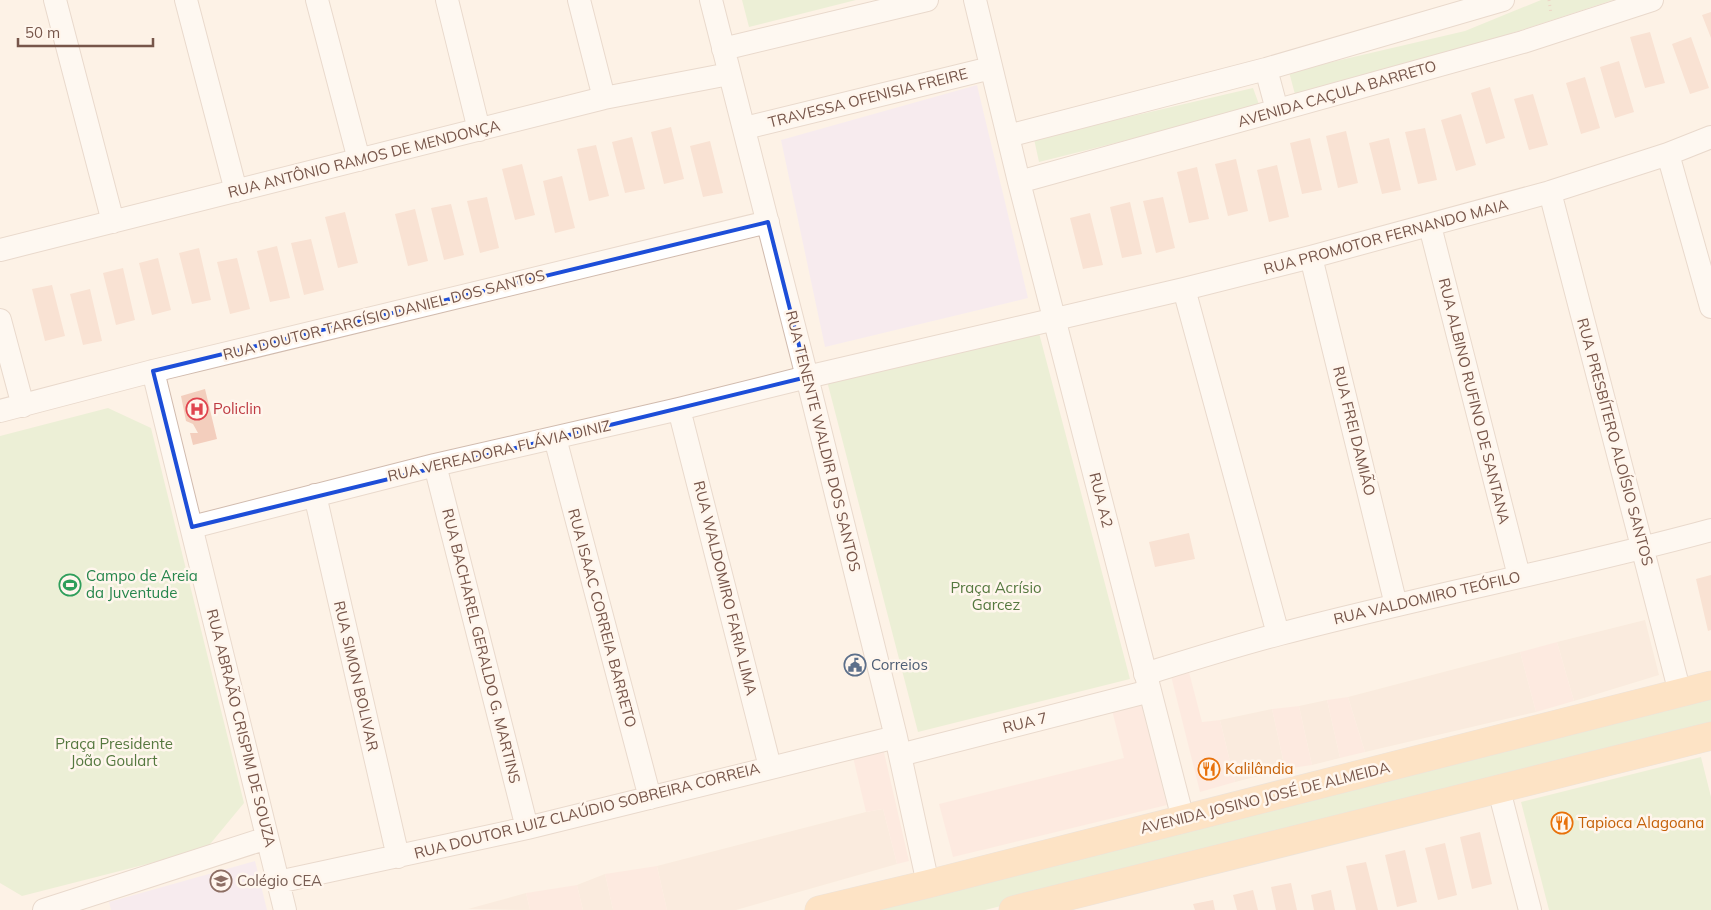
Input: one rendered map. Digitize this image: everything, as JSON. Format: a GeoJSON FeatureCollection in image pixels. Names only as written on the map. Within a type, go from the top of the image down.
{"type":"FeatureCollection","features":[{"type":"Feature","properties":{"kind":"main road","name":"AVENIDA JOSINO JOSÉ DE ALMEIDA"},"geometry":{"type":"LineString","coordinates":[[819,910],[1711,685]]}},
{"type":"Feature","properties":{"kind":"main road"},"geometry":{"type":"LineString","coordinates":[[1013,910],[1711,736]]}},
{"type":"Feature","properties":{"kind":"street"},"geometry":{"type":"LineString","coordinates":[[55,0],[113,222]]}},
{"type":"Feature","properties":{"kind":"street"},"geometry":{"type":"LineString","coordinates":[[186,0],[236,191]]}},
{"type":"Feature","properties":{"kind":"street"},"geometry":{"type":"LineString","coordinates":[[317,0],[358,160]]}},
{"type":"Feature","properties":{"kind":"street"},"geometry":{"type":"LineString","coordinates":[[446,0],[479,130]]}},
{"type":"Feature","properties":{"kind":"street"},"geometry":{"type":"LineString","coordinates":[[579,0],[604,98]]}},
{"type":"Feature","properties":{"kind":"street","name":"RUA TENENTE WALDIR DOS SANTOS"},"geometry":{"type":"LineString","coordinates":[[711,0],[729,74],[745,128],[898,746],[928,884]]}},
{"type":"Feature","properties":{"kind":"street"},"geometry":{"type":"LineString","coordinates":[[723,49],[927,0]]}},
{"type":"Feature","properties":{"kind":"street","name":"RUA A2"},"geometry":{"type":"LineString","coordinates":[[975,0],[1019,182],[1183,819]]}},
{"type":"Feature","properties":{"kind":"street"},"geometry":{"type":"LineString","coordinates":[[1008,136],[1266,69],[1503,0]]}},
{"type":"Feature","properties":{"kind":"street","name":"AVENIDA CAÇULA BARRETO"},"geometry":{"type":"LineString","coordinates":[[1019,182],[1523,42],[1652,0]]}},
{"type":"Feature","properties":{"kind":"street","name":"TRAVESSA OFENISIA FREIRE"},"geometry":{"type":"LineString","coordinates":[[745,128],[991,68]]}},
{"type":"Feature","properties":{"kind":"street"},"geometry":{"type":"LineString","coordinates":[[1266,69],[1277,110]]}},
{"type":"Feature","properties":{"kind":"street","name":"RUA ANTÔNIO RAMOS DE MENDONÇA"},"geometry":{"type":"LineString","coordinates":[[0,250],[604,98],[729,74]]}},
{"type":"Feature","properties":{"kind":"street","name":"RUA PROMOTOR FERNANDO MAIA"},"geometry":{"type":"LineString","coordinates":[[807,377],[1184,289],[1430,226],[1550,192],[1668,154],[1711,137]]}},
{"type":"Feature","properties":{"kind":"street"},"geometry":{"type":"LineString","coordinates":[[1668,154],[1711,306]]}},
{"type":"Feature","properties":{"kind":"street","name":"RUA PRESBÍTERO ALOÍSIO SANTOS"},"geometry":{"type":"LineString","coordinates":[[1550,192],[1680,693]]}},
{"type":"Feature","properties":{"kind":"street","name":"RUA DOUTOR TARCÍSIO DANIEL DOS SANTOS"},"geometry":{"type":"LineString","coordinates":[[0,411],[153,371],[768,222]]}},
{"type":"Feature","properties":{"kind":"street","name":"RUA ALBINO RUFINO DE SANTANA"},"geometry":{"type":"LineString","coordinates":[[1430,226],[1519,576]]}},
{"type":"Feature","properties":{"kind":"street","name":"RUA FREI DAMIÃO"},"geometry":{"type":"LineString","coordinates":[[1311,257],[1396,605]]}},
{"type":"Feature","properties":{"kind":"street"},"geometry":{"type":"LineString","coordinates":[[1184,289],[1278,634]]}},
{"type":"Feature","properties":{"kind":"street"},"geometry":{"type":"LineString","coordinates":[[0,320],[22,406]]}},
{"type":"Feature","properties":{"kind":"street","name":"RUA ABRAÃO CRISPIM DE SOUZA"},"geometry":{"type":"LineString","coordinates":[[153,371],[285,910]]}},
{"type":"Feature","properties":{"kind":"street","name":"RUA VEREADORA FLÁVIA DINIZ"},"geometry":{"type":"LineString","coordinates":[[192,528],[435,465],[679,409],[807,377]]}},
{"type":"Feature","properties":{"kind":"street","name":"RUA WALDOMIRO FARIA LIMA"},"geometry":{"type":"LineString","coordinates":[[679,409],[770,767]]}},
{"type":"Feature","properties":{"kind":"street","name":"RUA ISAAC CORREIA BARRETO"},"geometry":{"type":"LineString","coordinates":[[555,438],[650,798]]}},
{"type":"Feature","properties":{"kind":"street","name":"RUA BACHAREL GERALDO G. MARTINS"},"geometry":{"type":"LineString","coordinates":[[435,465],[528,828]]}},
{"type":"Feature","properties":{"kind":"street","name":"RUA SIMON BOLIVAR"},"geometry":{"type":"LineString","coordinates":[[315,495],[398,857]]}},
{"type":"Feature","properties":{"kind":"street","name":"RUA VALDOMIRO TEÓFILO"},"geometry":{"type":"LineString","coordinates":[[1147,682],[1278,634],[1519,576],[1643,549],[1711,530]]}},
{"type":"Feature","properties":{"kind":"street","name":"RUA 7"},"geometry":{"type":"LineString","coordinates":[[898,746],[1147,682]]}},
{"type":"Feature","properties":{"kind":"street","name":"RUA DOUTOR LUIZ CLAÚDIO SOBREIRA CORREIA"},"geometry":{"type":"LineString","coordinates":[[278,882],[528,828],[770,767],[898,746]]}},
{"type":"Feature","properties":{"kind":"street"},"geometry":{"type":"LineString","coordinates":[[1499,790],[1530,910]]}},
{"type":"Feature","properties":{"kind":"street"},"geometry":{"type":"LineString","coordinates":[[44,910],[267,838]]}},
{"type":"Feature","properties":{"kind":"highlighted area"},"geometry":{"type":"Polygon","coordinates":[[[768,222],[807,377],[192,527],[153,371],[768,222]]]}},
{"type":"Feature","properties":{"kind":"shaded area"},"geometry":{"type":"Polygon","coordinates":[[[977,85],[1028,298],[825,347],[781,140],[977,85]]]}},
{"type":"Feature","properties":{"kind":"shaded area"},"geometry":{"type":"Polygon","coordinates":[[[1645,620],[1659,675],[1574,701],[1557,642],[1645,620]]]}},
{"type":"Feature","properties":{"kind":"shaded area"},"geometry":{"type":"Polygon","coordinates":[[[1557,642],[1574,701],[1536,712],[1520,652],[1557,642]]]}},
{"type":"Feature","properties":{"kind":"shaded area"},"geometry":{"type":"Polygon","coordinates":[[[1520,652],[1536,712],[1365,752],[1348,697],[1520,652]]]}},
{"type":"Feature","properties":{"kind":"shaded area"},"geometry":{"type":"Polygon","coordinates":[[[1189,672],[1202,722],[1220,720],[1235,782],[1200,792],[1171,676],[1189,672]]]}},
{"type":"Feature","properties":{"kind":"shaded area"},"geometry":{"type":"Polygon","coordinates":[[[1348,697],[1365,752],[1340,758],[1327,700],[1348,697]]]}},
{"type":"Feature","properties":{"kind":"shaded area"},"geometry":{"type":"Polygon","coordinates":[[[1327,700],[1340,758],[1312,765],[1299,706],[1327,700]]]}},
{"type":"Feature","properties":{"kind":"shaded area"},"geometry":{"type":"Polygon","coordinates":[[[1141,703],[1167,805],[953,857],[939,804],[1124,758],[1112,710],[1141,703]]]}},
{"type":"Feature","properties":{"kind":"shaded area"},"geometry":{"type":"Polygon","coordinates":[[[1299,706],[1312,765],[1285,769],[1272,709],[1299,706]]]}},
{"type":"Feature","properties":{"kind":"shaded area"},"geometry":{"type":"Polygon","coordinates":[[[1272,709],[1285,769],[1235,782],[1220,720],[1272,709]]]}},
{"type":"Feature","properties":{"kind":"shaded area"},"geometry":{"type":"Polygon","coordinates":[[[883,748],[909,861],[897,864],[883,809],[866,812],[852,753],[883,748]]]}},
{"type":"Feature","properties":{"kind":"shaded area"},"geometry":{"type":"Polygon","coordinates":[[[883,809],[897,864],[736,910],[667,910],[657,866],[883,809]]]}},
{"type":"Feature","properties":{"kind":"shaded area","name":"Colégio CEA"},"geometry":{"type":"Polygon","coordinates":[[[255,861],[267,910],[111,910],[109,902],[255,861]]]}},
{"type":"Feature","properties":{"kind":"shaded area"},"geometry":{"type":"Polygon","coordinates":[[[657,866],[667,910],[613,910],[605,874],[657,866]]]}},
{"type":"Feature","properties":{"kind":"shaded area"},"geometry":{"type":"Polygon","coordinates":[[[605,874],[613,910],[583,910],[577,885],[605,874]]]}},
{"type":"Feature","properties":{"kind":"shaded area"},"geometry":{"type":"Polygon","coordinates":[[[577,885],[583,910],[530,910],[526,893],[577,885]]]}},
{"type":"Feature","properties":{"kind":"shaded area"},"geometry":{"type":"Polygon","coordinates":[[[526,893],[530,910],[468,909],[526,893]]]}},
{"type":"Feature","properties":{"kind":"green space"},"geometry":{"type":"Polygon","coordinates":[[[742,0],[856,0],[749,27],[742,0]]]}},
{"type":"Feature","properties":{"kind":"green space"},"geometry":{"type":"Polygon","coordinates":[[[1541,0],[1613,0],[1488,41],[1296,98],[1289,72],[1465,31],[1541,0]]]}},
{"type":"Feature","properties":{"kind":"green space"},"geometry":{"type":"Polygon","coordinates":[[[1253,88],[1260,107],[1039,162],[1034,139],[1253,88]]]}},
{"type":"Feature","properties":{"kind":"green space","name":"Praça Acrísio Garcez"},"geometry":{"type":"Polygon","coordinates":[[[1039,333],[1130,679],[918,732],[827,381],[1039,333]]]}},
{"type":"Feature","properties":{"kind":"green space","name":"Praça Presidente João Goulart"},"geometry":{"type":"Polygon","coordinates":[[[108,408],[151,428],[244,803],[206,849],[22,896],[0,883],[0,436],[108,408]]]}},
{"type":"Feature","properties":{"kind":"green space"},"geometry":{"type":"Polygon","coordinates":[[[1711,697],[1711,728],[985,910],[861,910],[1711,697]]]}},
{"type":"Feature","properties":{"kind":"green space"},"geometry":{"type":"Polygon","coordinates":[[[1701,757],[1711,797],[1711,910],[1549,910],[1521,802],[1701,757]]]}},
{"type":"Feature","properties":{"kind":"building"},"geometry":{"type":"Polygon","coordinates":[[[1711,12],[1711,38],[1702,15],[1711,12]]]}},
{"type":"Feature","properties":{"kind":"building"},"geometry":{"type":"Polygon","coordinates":[[[1650,32],[1665,83],[1645,88],[1630,37],[1650,32]]]}},
{"type":"Feature","properties":{"kind":"building"},"geometry":{"type":"Polygon","coordinates":[[[1691,37],[1709,88],[1690,94],[1672,44],[1691,37]]]}},
{"type":"Feature","properties":{"kind":"building"},"geometry":{"type":"Polygon","coordinates":[[[1619,61],[1634,112],[1615,118],[1600,67],[1619,61]]]}},
{"type":"Feature","properties":{"kind":"building"},"geometry":{"type":"Polygon","coordinates":[[[1585,77],[1600,128],[1581,134],[1566,83],[1585,77]]]}},
{"type":"Feature","properties":{"kind":"building"},"geometry":{"type":"Polygon","coordinates":[[[1490,87],[1505,138],[1486,144],[1471,93],[1490,87]]]}},
{"type":"Feature","properties":{"kind":"building"},"geometry":{"type":"Polygon","coordinates":[[[1533,94],[1548,145],[1529,150],[1514,99],[1533,94]]]}},
{"type":"Feature","properties":{"kind":"building"},"geometry":{"type":"Polygon","coordinates":[[[1461,114],[1476,165],[1456,171],[1441,120],[1461,114]]]}},
{"type":"Feature","properties":{"kind":"building"},"geometry":{"type":"Polygon","coordinates":[[[671,127],[684,179],[664,184],[651,132],[671,127]]]}},
{"type":"Feature","properties":{"kind":"building"},"geometry":{"type":"Polygon","coordinates":[[[1425,128],[1437,180],[1418,184],[1405,132],[1425,128]]]}},
{"type":"Feature","properties":{"kind":"building"},"geometry":{"type":"Polygon","coordinates":[[[1346,131],[1358,183],[1338,188],[1326,136],[1346,131]]]}},
{"type":"Feature","properties":{"kind":"building"},"geometry":{"type":"Polygon","coordinates":[[[632,137],[645,189],[625,193],[612,142],[632,137]]]}},
{"type":"Feature","properties":{"kind":"building"},"geometry":{"type":"Polygon","coordinates":[[[1310,138],[1322,190],[1302,194],[1290,143],[1310,138]]]}},
{"type":"Feature","properties":{"kind":"building"},"geometry":{"type":"Polygon","coordinates":[[[1389,138],[1401,190],[1382,194],[1369,143],[1389,138]]]}},
{"type":"Feature","properties":{"kind":"building"},"geometry":{"type":"Polygon","coordinates":[[[710,141],[723,193],[703,197],[690,146],[710,141]]]}},
{"type":"Feature","properties":{"kind":"building"},"geometry":{"type":"Polygon","coordinates":[[[596,145],[609,196],[589,201],[577,149],[596,145]]]}},
{"type":"Feature","properties":{"kind":"building"},"geometry":{"type":"Polygon","coordinates":[[[1236,159],[1248,211],[1228,216],[1215,164],[1236,159]]]}},
{"type":"Feature","properties":{"kind":"building"},"geometry":{"type":"Polygon","coordinates":[[[522,164],[535,215],[515,220],[502,169],[522,164]]]}},
{"type":"Feature","properties":{"kind":"building"},"geometry":{"type":"Polygon","coordinates":[[[1277,165],[1289,217],[1269,222],[1257,170],[1277,165]]]}},
{"type":"Feature","properties":{"kind":"building"},"geometry":{"type":"Polygon","coordinates":[[[1197,167],[1209,219],[1189,223],[1177,172],[1197,167]]]}},
{"type":"Feature","properties":{"kind":"building"},"geometry":{"type":"Polygon","coordinates":[[[562,176],[575,228],[555,233],[543,181],[562,176]]]}},
{"type":"Feature","properties":{"kind":"building"},"geometry":{"type":"Polygon","coordinates":[[[487,197],[499,248],[480,253],[467,201],[487,197]]]}},
{"type":"Feature","properties":{"kind":"building"},"geometry":{"type":"Polygon","coordinates":[[[1163,197],[1175,248],[1156,253],[1143,201],[1163,197]]]}},
{"type":"Feature","properties":{"kind":"building"},"geometry":{"type":"Polygon","coordinates":[[[1130,202],[1142,254],[1122,258],[1110,207],[1130,202]]]}},
{"type":"Feature","properties":{"kind":"building"},"geometry":{"type":"Polygon","coordinates":[[[451,204],[464,255],[444,260],[431,208],[451,204]]]}},
{"type":"Feature","properties":{"kind":"building"},"geometry":{"type":"Polygon","coordinates":[[[415,209],[428,261],[408,266],[395,214],[415,209]]]}},
{"type":"Feature","properties":{"kind":"building"},"geometry":{"type":"Polygon","coordinates":[[[345,212],[358,263],[338,268],[325,217],[345,212]]]}},
{"type":"Feature","properties":{"kind":"building"},"geometry":{"type":"Polygon","coordinates":[[[1090,213],[1103,265],[1083,269],[1070,218],[1090,213]]]}},
{"type":"Feature","properties":{"kind":"building"},"geometry":{"type":"Polygon","coordinates":[[[311,239],[324,290],[304,295],[291,243],[311,239]]]}},
{"type":"Feature","properties":{"kind":"building"},"geometry":{"type":"Polygon","coordinates":[[[277,246],[290,298],[270,302],[257,251],[277,246]]]}},
{"type":"Feature","properties":{"kind":"building"},"geometry":{"type":"Polygon","coordinates":[[[199,248],[211,300],[192,304],[179,253],[199,248]]]}},
{"type":"Feature","properties":{"kind":"building"},"geometry":{"type":"Polygon","coordinates":[[[158,258],[171,310],[152,315],[139,263],[158,258]]]}},
{"type":"Feature","properties":{"kind":"building"},"geometry":{"type":"Polygon","coordinates":[[[237,258],[250,309],[230,314],[217,262],[237,258]]]}},
{"type":"Feature","properties":{"kind":"building"},"geometry":{"type":"Polygon","coordinates":[[[123,268],[135,320],[116,325],[103,273],[123,268]]]}},
{"type":"Feature","properties":{"kind":"building"},"geometry":{"type":"Polygon","coordinates":[[[52,285],[65,336],[45,341],[32,289],[52,285]]]}},
{"type":"Feature","properties":{"kind":"building"},"geometry":{"type":"Polygon","coordinates":[[[90,289],[102,341],[83,345],[70,294],[90,289]]]}},
{"type":"Feature","properties":{"kind":"building","name":"Policlin"},"geometry":{"type":"Polygon","coordinates":[[[205,389],[217,439],[193,445],[190,433],[198,433],[193,424],[186,421],[181,396],[205,389]]]}},
{"type":"Feature","properties":{"kind":"building"},"geometry":{"type":"Polygon","coordinates":[[[1189,533],[1195,559],[1155,567],[1149,542],[1189,533]]]}},
{"type":"Feature","properties":{"kind":"building"},"geometry":{"type":"Polygon","coordinates":[[[1711,575],[1711,630],[1708,631],[1696,579],[1711,575]]]}},
{"type":"Feature","properties":{"kind":"building"},"geometry":{"type":"Polygon","coordinates":[[[1480,832],[1492,884],[1472,889],[1460,837],[1480,832]]]}},
{"type":"Feature","properties":{"kind":"building"},"geometry":{"type":"Polygon","coordinates":[[[1445,843],[1457,895],[1438,900],[1425,848],[1445,843]]]}},
{"type":"Feature","properties":{"kind":"building"},"geometry":{"type":"Polygon","coordinates":[[[1405,850],[1417,902],[1397,907],[1385,855],[1405,850]]]}},
{"type":"Feature","properties":{"kind":"building"},"geometry":{"type":"Polygon","coordinates":[[[1366,862],[1378,910],[1356,910],[1346,866],[1366,862]]]}},
{"type":"Feature","properties":{"kind":"building"},"geometry":{"type":"Polygon","coordinates":[[[1291,883],[1297,910],[1276,910],[1271,887],[1291,883]]]}},
{"type":"Feature","properties":{"kind":"building"},"geometry":{"type":"Polygon","coordinates":[[[1253,890],[1258,910],[1237,910],[1233,895],[1253,890]]]}},
{"type":"Feature","properties":{"kind":"building"},"geometry":{"type":"Polygon","coordinates":[[[1331,890],[1335,910],[1314,910],[1311,895],[1331,890]]]}},
{"type":"Feature","properties":{"kind":"building"},"geometry":{"type":"Polygon","coordinates":[[[1213,900],[1215,910],[1195,910],[1193,904],[1213,900]]]}},
{"type":"Feature","properties":{"kind":"place","name":"Policlin"},"geometry":{"type":"Point","coordinates":[197,409]}},
{"type":"Feature","properties":{"kind":"place","name":"Campo de Areia da Juventude"},"geometry":{"type":"Point","coordinates":[70,585]}},
{"type":"Feature","properties":{"kind":"place","name":"Correios"},"geometry":{"type":"Point","coordinates":[855,665]}},
{"type":"Feature","properties":{"kind":"place","name":"Kalilândia"},"geometry":{"type":"Point","coordinates":[1209,769]}},
{"type":"Feature","properties":{"kind":"place","name":"Tapioca Alagoana"},"geometry":{"type":"Point","coordinates":[1562,823]}},
{"type":"Feature","properties":{"kind":"place","name":"Colégio CEA"},"geometry":{"type":"Point","coordinates":[221,881]}}]}
